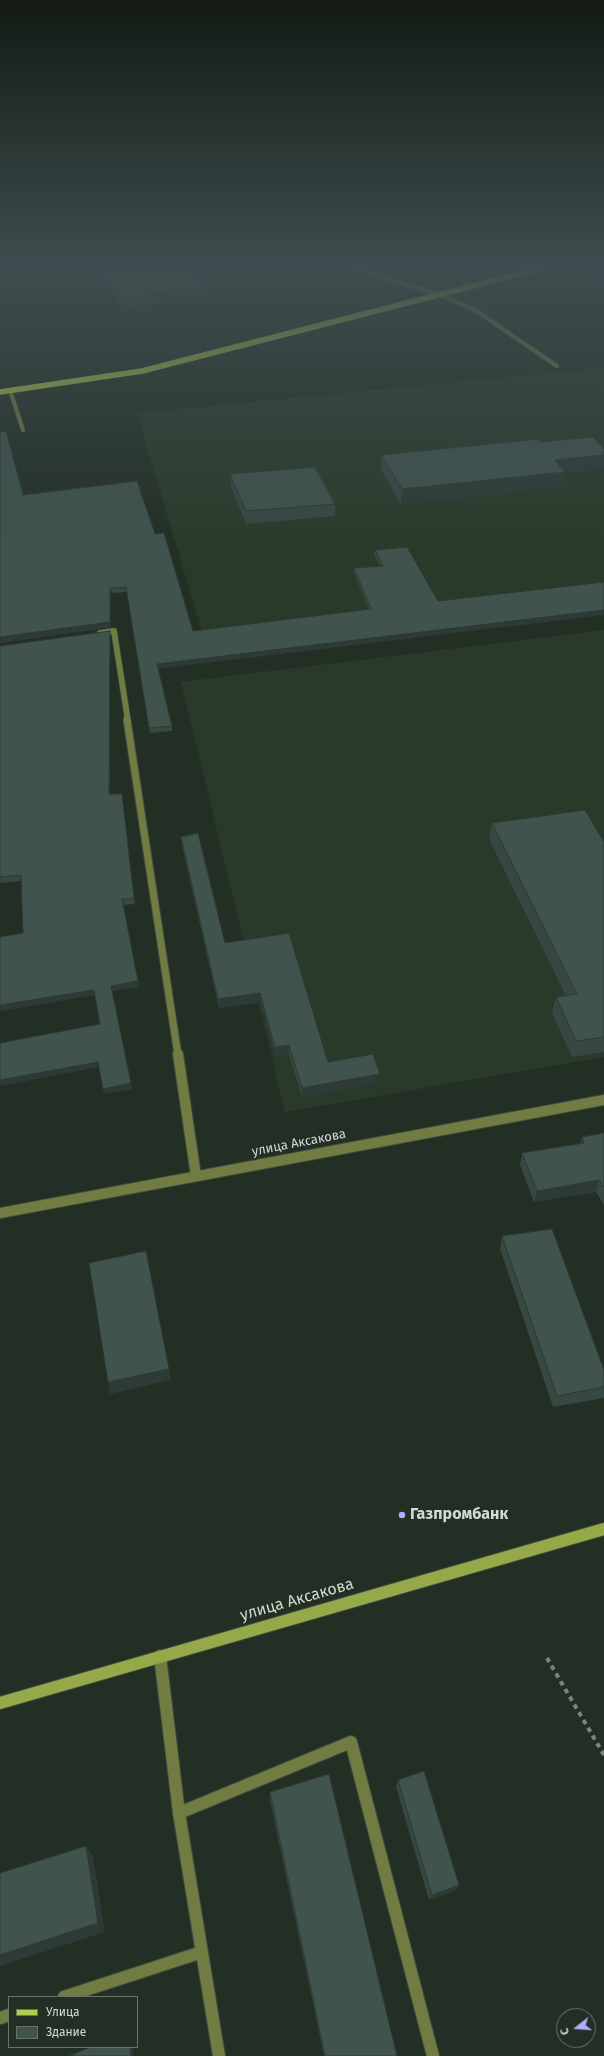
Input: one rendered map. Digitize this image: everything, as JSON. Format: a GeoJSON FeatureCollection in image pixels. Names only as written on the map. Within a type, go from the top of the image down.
{"type":"FeatureCollection","features":[{"type":"Feature","properties":{"kind":"main road"},"geometry":{"type":"LineString","coordinates":[[0,392],[142,371],[174,363]]}},
{"type":"Feature","properties":{"kind":"main road","name":"улица Аксакова"},"geometry":{"type":"LineString","coordinates":[[0,1703],[604,1528]]}},
{"type":"Feature","properties":{"kind":"street"},"geometry":{"type":"LineString","coordinates":[[552,363],[556,366]]}},
{"type":"Feature","properties":{"kind":"street"},"geometry":{"type":"LineString","coordinates":[[10,390],[23,430]]}},
{"type":"Feature","properties":{"kind":"street"},"geometry":{"type":"LineString","coordinates":[[91,634],[114,631],[196,1176]]}},
{"type":"Feature","properties":{"kind":"street","name":"улица Аксакова"},"geometry":{"type":"LineString","coordinates":[[0,1214],[604,1100]]}},
{"type":"Feature","properties":{"kind":"street"},"geometry":{"type":"LineString","coordinates":[[160,1656],[179,1813],[219,2056]]}},
{"type":"Feature","properties":{"kind":"street"},"geometry":{"type":"LineString","coordinates":[[179,1813],[351,1742],[433,2056]]}},
{"type":"Feature","properties":{"kind":"street"},"geometry":{"type":"LineString","coordinates":[[67,1996],[202,1952]]}},
{"type":"Feature","properties":{"kind":"path"},"geometry":{"type":"LineString","coordinates":[[547,1658],[604,1755]]}},
{"type":"Feature","properties":{"kind":"shaded area"},"geometry":{"type":"Polygon","coordinates":[[[604,368],[604,583],[202,632],[137,413],[604,368]]]}},
{"type":"Feature","properties":{"kind":"shaded area"},"geometry":{"type":"Polygon","coordinates":[[[604,630],[604,1057],[285,1112],[181,682],[604,630]]]}},
{"type":"Feature","properties":{"kind":"building"},"geometry":{"type":"Polygon","coordinates":[[[6,431],[23,495],[137,481],[155,534],[164,533],[193,631],[371,609],[354,568],[383,566],[375,550],[407,547],[438,601],[604,582],[604,610],[157,664],[172,726],[149,728],[126,587],[110,588],[110,622],[0,637],[0,432],[6,431]]]}},
{"type":"Feature","properties":{"kind":"building"},"geometry":{"type":"Polygon","coordinates":[[[593,437],[604,449],[604,455],[555,460],[565,472],[402,489],[381,455],[539,439],[540,442],[593,437]]]}},
{"type":"Feature","properties":{"kind":"building"},"geometry":{"type":"Polygon","coordinates":[[[315,467],[335,504],[246,511],[230,474],[315,467]]]}},
{"type":"Feature","properties":{"kind":"building"},"geometry":{"type":"Polygon","coordinates":[[[110,631],[109,794],[122,794],[134,899],[122,899],[138,981],[111,986],[131,1083],[103,1089],[98,1062],[0,1080],[0,1043],[100,1024],[94,990],[0,1005],[0,937],[23,933],[21,875],[0,877],[0,646],[110,631]]]}},
{"type":"Feature","properties":{"kind":"building"},"geometry":{"type":"Polygon","coordinates":[[[585,810],[604,842],[604,1037],[576,1041],[556,997],[577,994],[492,823],[585,810]]]}},
{"type":"Feature","properties":{"kind":"building"},"geometry":{"type":"Polygon","coordinates":[[[198,833],[225,943],[289,933],[328,1062],[373,1054],[380,1074],[302,1088],[289,1045],[275,1047],[260,993],[218,999],[181,837],[198,833]]]}},
{"type":"Feature","properties":{"kind":"building"},"geometry":{"type":"Polygon","coordinates":[[[604,1133],[604,1187],[599,1180],[537,1191],[522,1153],[584,1143],[582,1137],[604,1133]]]}},
{"type":"Feature","properties":{"kind":"building"},"geometry":{"type":"Polygon","coordinates":[[[552,1229],[604,1370],[604,1387],[557,1396],[502,1236],[552,1229]]]}},
{"type":"Feature","properties":{"kind":"building"},"geometry":{"type":"Polygon","coordinates":[[[146,1251],[169,1369],[108,1382],[89,1263],[146,1251]]]}},
{"type":"Feature","properties":{"kind":"building"},"geometry":{"type":"Polygon","coordinates":[[[424,1771],[459,1885],[432,1895],[398,1780],[424,1771]]]}},
{"type":"Feature","properties":{"kind":"building"},"geometry":{"type":"Polygon","coordinates":[[[329,1774],[397,2056],[325,2056],[270,1792],[329,1774]]]}},
{"type":"Feature","properties":{"kind":"building"},"geometry":{"type":"Polygon","coordinates":[[[86,1846],[98,1923],[0,1955],[0,1873],[86,1846]]]}},
{"type":"Feature","properties":{"kind":"building"},"geometry":{"type":"Polygon","coordinates":[[[89,2048],[130,2048],[131,2056],[69,2056],[89,2048]]]}},
{"type":"Feature","properties":{"kind":"place","name":"Газпромбанк"},"geometry":{"type":"Point","coordinates":[402,1515]}}]}
